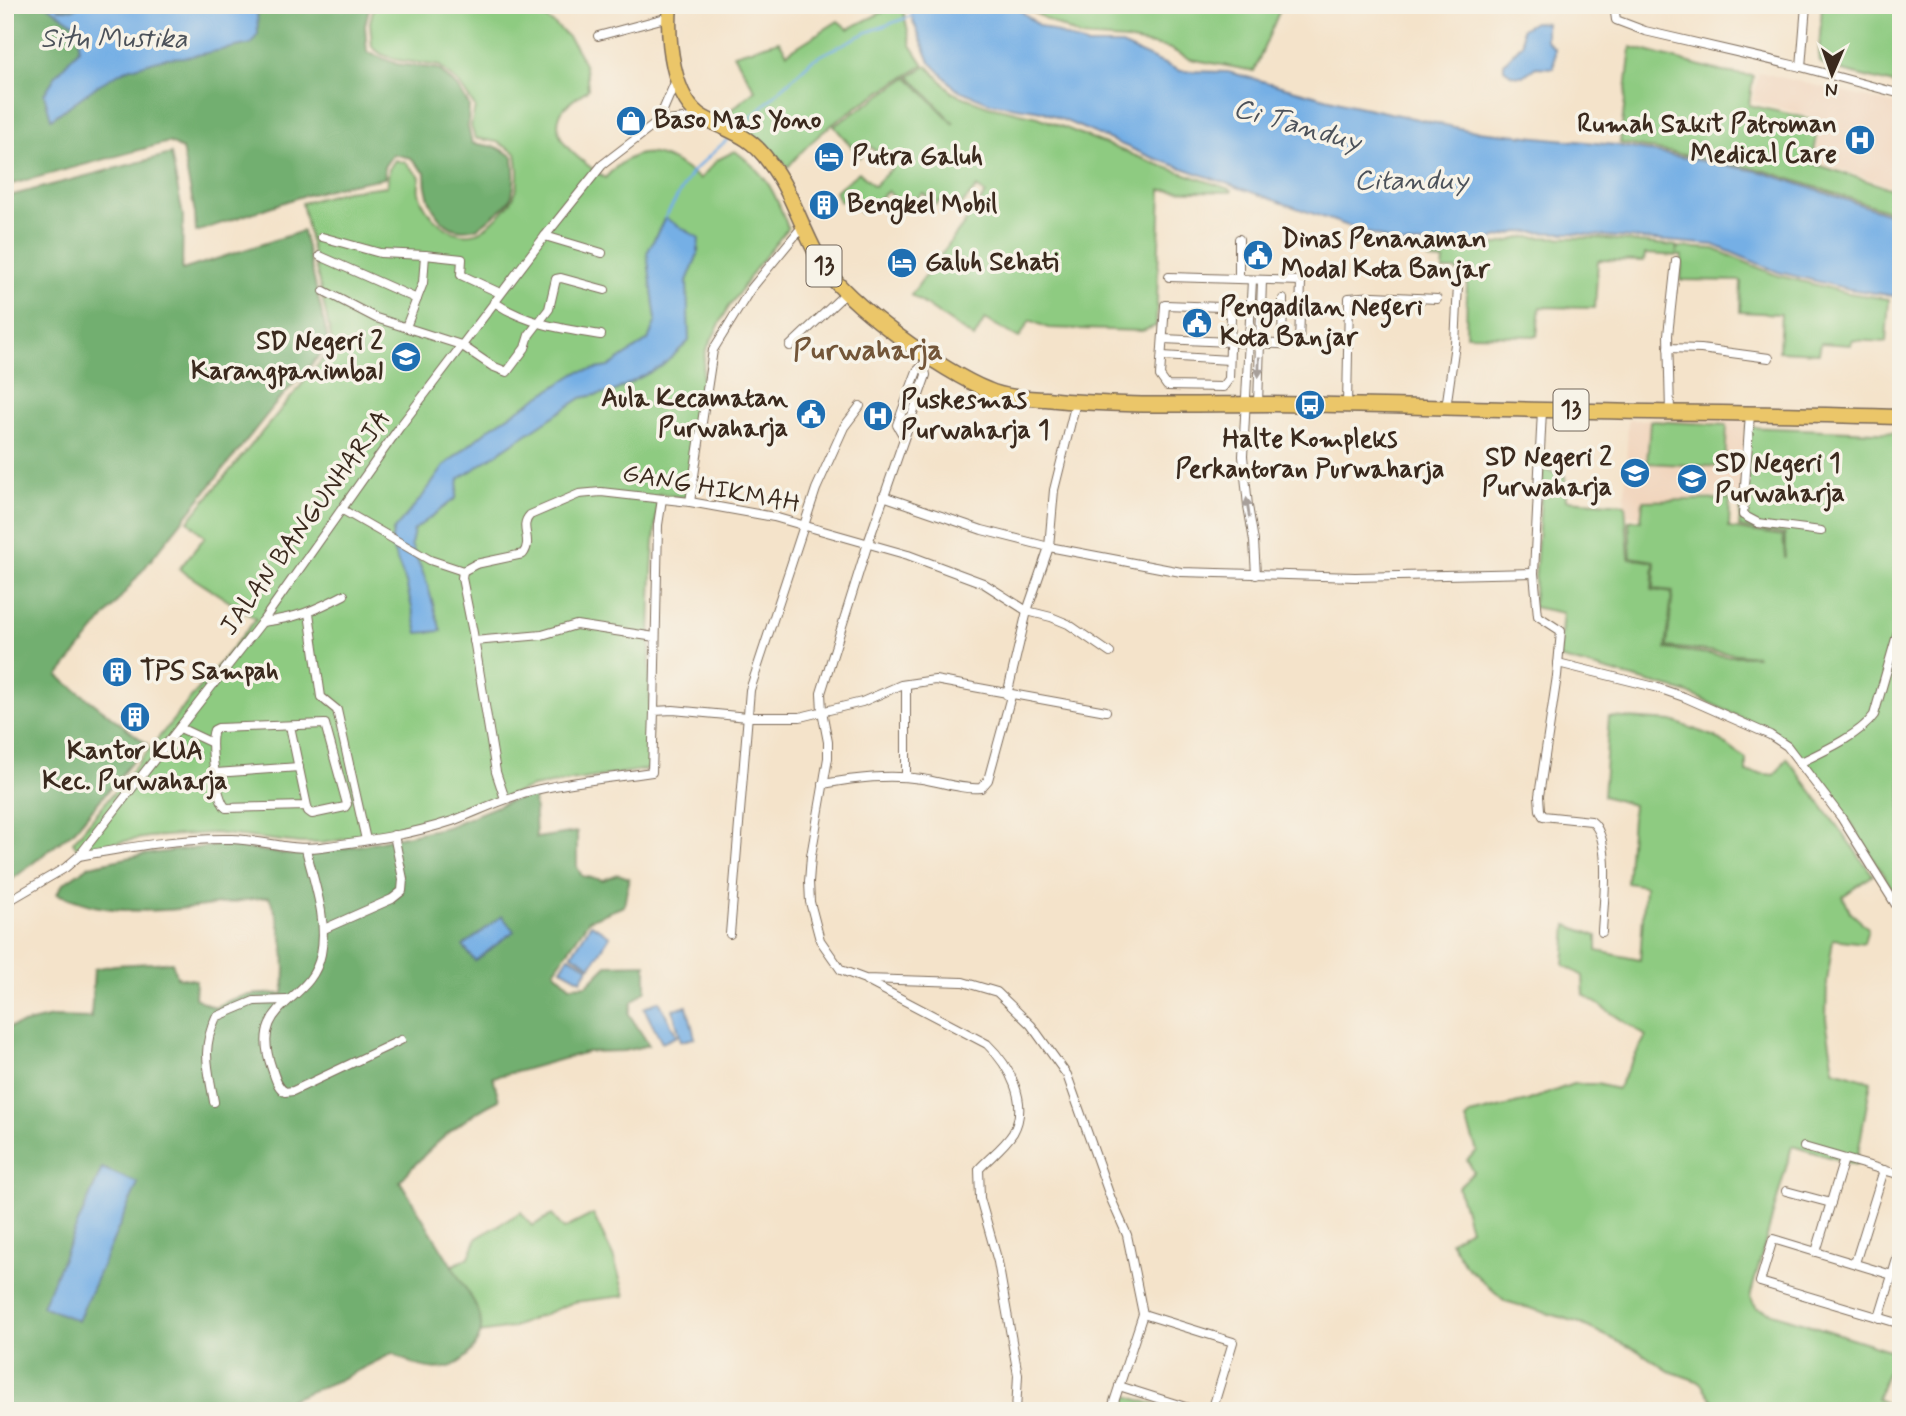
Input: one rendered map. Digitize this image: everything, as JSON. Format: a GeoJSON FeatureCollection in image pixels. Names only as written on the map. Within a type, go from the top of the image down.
{"type":"FeatureCollection","features":[{"type":"Feature","properties":{"kind":"highway"},"geometry":{"type":"LineString","coordinates":[[669,11],[670,50],[677,78],[692,108],[702,117]]}},
{"type":"Feature","properties":{"kind":"highway","name":"13"},"geometry":{"type":"LineString","coordinates":[[702,117],[724,125],[755,145],[782,181],[802,228],[822,263],[847,292],[927,362],[997,393],[1076,402],[1901,417]]}},
{"type":"Feature","properties":{"kind":"street"},"geometry":{"type":"LineString","coordinates":[[1614,5],[1614,15],[1620,23],[1657,34],[1801,66],[1901,94]]}},
{"type":"Feature","properties":{"kind":"street"},"geometry":{"type":"LineString","coordinates":[[1801,66],[1807,5]]}},
{"type":"Feature","properties":{"kind":"street"},"geometry":{"type":"LineString","coordinates":[[598,36],[669,11]]}},
{"type":"Feature","properties":{"kind":"street"},"geometry":{"type":"LineString","coordinates":[[677,78],[658,122],[702,117]]}},
{"type":"Feature","properties":{"kind":"street","name":"JALAN BANGUNHARJA"},"geometry":{"type":"LineString","coordinates":[[5,903],[65,868],[79,856],[262,622],[341,509],[500,293],[602,165],[658,122]]}},
{"type":"Feature","properties":{"kind":"street"},"geometry":{"type":"LineString","coordinates":[[690,502],[713,350],[750,290],[802,228]]}},
{"type":"Feature","properties":{"kind":"street"},"geometry":{"type":"LineString","coordinates":[[545,236],[602,253]]}},
{"type":"Feature","properties":{"kind":"street"},"geometry":{"type":"LineString","coordinates":[[322,237],[373,252],[462,259],[461,275],[500,293]]}},
{"type":"Feature","properties":{"kind":"street"},"geometry":{"type":"LineString","coordinates":[[1239,239],[1239,279]]}},
{"type":"Feature","properties":{"kind":"street"},"geometry":{"type":"LineString","coordinates":[[406,327],[425,274],[425,255]]}},
{"type":"Feature","properties":{"kind":"street"},"geometry":{"type":"LineString","coordinates":[[320,256],[417,299]]}},
{"type":"Feature","properties":{"kind":"street"},"geometry":{"type":"LineString","coordinates":[[1670,412],[1668,348],[1676,261]]}},
{"type":"Feature","properties":{"kind":"street"},"geometry":{"type":"LineString","coordinates":[[1163,340],[1299,345],[1301,282],[1169,277]]}},
{"type":"Feature","properties":{"kind":"street"},"geometry":{"type":"LineString","coordinates":[[324,291],[376,318],[461,345],[508,372],[537,323],[549,309],[558,278],[605,290]]}},
{"type":"Feature","properties":{"kind":"street"},"geometry":{"type":"LineString","coordinates":[[1252,280],[1249,344],[1252,404]]}},
{"type":"Feature","properties":{"kind":"street"},"geometry":{"type":"LineString","coordinates":[[1256,575],[1243,456],[1260,344],[1262,281]]}},
{"type":"Feature","properties":{"kind":"street"},"geometry":{"type":"LineString","coordinates":[[1446,408],[1455,344],[1458,285]]}},
{"type":"Feature","properties":{"kind":"street"},"geometry":{"type":"LineString","coordinates":[[790,346],[847,292]]}},
{"type":"Feature","properties":{"kind":"street"},"geometry":{"type":"LineString","coordinates":[[1347,406],[1349,298],[1374,296],[1437,299]]}},
{"type":"Feature","properties":{"kind":"street"},"geometry":{"type":"LineString","coordinates":[[1282,344],[1283,299]]}},
{"type":"Feature","properties":{"kind":"street"},"geometry":{"type":"LineString","coordinates":[[494,302],[537,323],[601,335]]}},
{"type":"Feature","properties":{"kind":"street"},"geometry":{"type":"LineString","coordinates":[[1165,305],[1226,309],[1231,316],[1229,379],[1223,387],[1167,386],[1160,376],[1163,340],[1165,305]]}},
{"type":"Feature","properties":{"kind":"street"},"geometry":{"type":"LineString","coordinates":[[1668,348],[1701,349],[1769,358]]}},
{"type":"Feature","properties":{"kind":"street"},"geometry":{"type":"LineString","coordinates":[[1162,356],[1229,360]]}},
{"type":"Feature","properties":{"kind":"street"},"geometry":{"type":"LineString","coordinates":[[927,362],[926,375],[883,496],[823,685],[822,711],[828,742],[824,784],[811,856],[810,896],[814,925],[820,940],[841,970],[865,979],[987,1044],[996,1054],[1016,1089],[1021,1108],[1013,1132],[979,1169],[980,1198],[998,1262],[1018,1376],[1016,1411]]}},
{"type":"Feature","properties":{"kind":"street"},"geometry":{"type":"LineString","coordinates":[[824,784],[876,776],[906,777],[974,789],[985,785],[1009,695],[1027,611],[1049,547],[1054,490],[1076,402]]}},
{"type":"Feature","properties":{"kind":"street"},"geometry":{"type":"LineString","coordinates":[[730,934],[750,690],[779,607],[803,524],[831,453],[844,427],[860,406]]}},
{"type":"Feature","properties":{"kind":"street"},"geometry":{"type":"LineString","coordinates":[[1542,410],[1534,573],[1538,616],[1560,631],[1539,796],[1540,810],[1543,816],[1583,819],[1597,825],[1602,841],[1605,872],[1602,932]]}},
{"type":"Feature","properties":{"kind":"street"},"geometry":{"type":"LineString","coordinates":[[1750,413],[1743,515],[1746,519],[1758,523],[1821,531]]}},
{"type":"Feature","properties":{"kind":"street","name":"GANG HIKMAH"},"geometry":{"type":"LineString","coordinates":[[463,571],[476,564],[523,554],[527,550],[529,540],[524,527],[525,520],[530,515],[579,495],[621,493],[774,517],[908,555],[983,583],[1027,611],[1068,624],[1110,653]]}},
{"type":"Feature","properties":{"kind":"street"},"geometry":{"type":"LineString","coordinates":[[883,496],[982,530],[1049,547],[1163,569],[1256,575],[1355,577],[1534,573]]}},
{"type":"Feature","properties":{"kind":"street"},"geometry":{"type":"LineString","coordinates":[[79,856],[136,846],[215,839],[253,839],[306,849],[394,835],[451,821],[505,799],[533,791],[652,772],[662,499]]}},
{"type":"Feature","properties":{"kind":"street"},"geometry":{"type":"LineString","coordinates":[[341,509],[430,560],[463,571],[462,578],[496,772],[505,799]]}},
{"type":"Feature","properties":{"kind":"street"},"geometry":{"type":"LineString","coordinates":[[1901,562],[1901,579]]}},
{"type":"Feature","properties":{"kind":"street"},"geometry":{"type":"LineString","coordinates":[[262,622],[309,614],[344,595]]}},
{"type":"Feature","properties":{"kind":"street"},"geometry":{"type":"LineString","coordinates":[[309,614],[321,697],[337,710],[366,840]]}},
{"type":"Feature","properties":{"kind":"street"},"geometry":{"type":"LineString","coordinates":[[1799,763],[1826,750],[1869,722],[1874,715],[1901,621]]}},
{"type":"Feature","properties":{"kind":"street"},"geometry":{"type":"LineString","coordinates":[[474,641],[542,635],[576,625],[655,637]]}},
{"type":"Feature","properties":{"kind":"street"},"geometry":{"type":"LineString","coordinates":[[1558,663],[1656,687],[1684,697],[1770,735],[1787,746],[1841,817],[1901,913]]}},
{"type":"Feature","properties":{"kind":"street"},"geometry":{"type":"LineString","coordinates":[[654,711],[785,718],[862,702],[906,684],[946,681],[1009,695],[1106,711]]}},
{"type":"Feature","properties":{"kind":"street"},"geometry":{"type":"LineString","coordinates":[[906,684],[906,777]]}},
{"type":"Feature","properties":{"kind":"street"},"geometry":{"type":"LineString","coordinates":[[290,726],[306,806],[312,814],[342,809],[347,804],[327,726],[319,723],[218,728],[212,733],[222,804],[226,808],[306,806]]}},
{"type":"Feature","properties":{"kind":"street"},"geometry":{"type":"LineString","coordinates":[[180,728],[212,743]]}},
{"type":"Feature","properties":{"kind":"street"},"geometry":{"type":"LineString","coordinates":[[216,773],[299,767]]}},
{"type":"Feature","properties":{"kind":"street"},"geometry":{"type":"LineString","coordinates":[[324,929],[398,896],[402,891],[404,878],[394,835]]}},
{"type":"Feature","properties":{"kind":"street"},"geometry":{"type":"LineString","coordinates":[[306,849],[324,929],[320,960],[312,977],[275,1013],[266,1032],[268,1055],[281,1091],[293,1091],[401,1040]]}},
{"type":"Feature","properties":{"kind":"street"},"geometry":{"type":"LineString","coordinates":[[865,979],[963,982],[997,992],[1031,1025],[1067,1075],[1106,1186],[1127,1236],[1143,1314],[1111,1411]]}},
{"type":"Feature","properties":{"kind":"street"},"geometry":{"type":"LineString","coordinates":[[214,1102],[206,1052],[208,1035],[216,1017],[254,1001],[287,1000]]}},
{"type":"Feature","properties":{"kind":"street"},"geometry":{"type":"LineString","coordinates":[[1804,1147],[1901,1175]]}},
{"type":"Feature","properties":{"kind":"street"},"geometry":{"type":"LineString","coordinates":[[1816,1252],[1844,1159]]}},
{"type":"Feature","properties":{"kind":"street"},"geometry":{"type":"LineString","coordinates":[[1855,1263],[1884,1170]]}},
{"type":"Feature","properties":{"kind":"street"},"geometry":{"type":"LineString","coordinates":[[1786,1191],[1831,1203]]}},
{"type":"Feature","properties":{"kind":"street"},"geometry":{"type":"LineString","coordinates":[[1892,1275],[1773,1239],[1760,1282],[1901,1324]]}},
{"type":"Feature","properties":{"kind":"street"},"geometry":{"type":"LineString","coordinates":[[1879,1318],[1901,1246]]}},
{"type":"Feature","properties":{"kind":"street"},"geometry":{"type":"LineString","coordinates":[[1143,1314],[1233,1342],[1212,1411]]}},
{"type":"Feature","properties":{"kind":"street"},"geometry":{"type":"LineString","coordinates":[[1119,1386],[1198,1411]]}},
{"type":"Feature","properties":{"kind":"shaded area","name":"Rumah Sakit Patroman Medical Care"},"geometry":{"type":"Polygon","coordinates":[[[1759,72],[1901,106],[1901,189],[1815,161],[1823,119],[1753,101],[1759,72]]]}},
{"type":"Feature","properties":{"kind":"shaded area"},"geometry":{"type":"Polygon","coordinates":[[[1748,419],[1741,495],[1644,501],[1643,516],[1624,516],[1628,420],[1748,419]]]}},
{"type":"Feature","properties":{"kind":"green space"},"geometry":{"type":"Polygon","coordinates":[[[5,5],[370,5],[365,25],[367,52],[397,64],[439,69],[457,87],[469,105],[468,127],[472,143],[496,147],[513,156],[512,195],[505,206],[481,226],[464,230],[454,228],[437,215],[432,206],[425,173],[411,158],[393,154],[384,167],[385,178],[299,197],[196,232],[195,213],[182,149],[169,142],[5,186],[5,5]]]}},
{"type":"Feature","properties":{"kind":"green space"},"geometry":{"type":"Polygon","coordinates":[[[374,5],[542,5],[539,14],[559,28],[574,45],[587,76],[588,89],[562,111],[558,125],[560,135],[572,152],[605,178],[629,158],[651,154],[674,162],[700,179],[717,160],[735,151],[755,168],[769,185],[788,228],[727,310],[705,352],[687,498],[659,494],[651,597],[649,769],[532,787],[409,828],[323,843],[300,843],[214,833],[149,837],[78,849],[73,842],[256,619],[179,569],[205,537],[188,521],[333,347],[302,203],[346,191],[387,186],[389,169],[395,160],[406,163],[420,177],[419,193],[433,218],[449,229],[467,234],[479,232],[488,226],[509,205],[516,190],[516,153],[497,142],[475,138],[471,126],[475,107],[460,85],[440,66],[397,60],[372,47],[370,22],[374,5]]]}},
{"type":"Feature","properties":{"kind":"green space"},"geometry":{"type":"Polygon","coordinates":[[[887,5],[902,5],[911,45],[924,65],[834,123],[788,167],[763,143],[724,116],[755,90],[734,54],[779,41],[787,53],[838,21],[848,29],[887,10],[887,5]]]}},
{"type":"Feature","properties":{"kind":"green space"},"geometry":{"type":"Polygon","coordinates":[[[1019,5],[1282,5],[1254,71],[1190,59],[1168,48],[1126,40],[1081,37],[1019,5]]]}},
{"type":"Feature","properties":{"kind":"green space"},"geometry":{"type":"Polygon","coordinates":[[[1822,5],[1901,5],[1901,86],[1827,67],[1820,62],[1822,5]]]}},
{"type":"Feature","properties":{"kind":"green space"},"geometry":{"type":"Polygon","coordinates":[[[1631,47],[1723,72],[1753,76],[1749,105],[1820,121],[1812,163],[1901,192],[1901,215],[1763,170],[1620,143],[1631,47]]]}},
{"type":"Feature","properties":{"kind":"green space"},"geometry":{"type":"Polygon","coordinates":[[[927,66],[953,93],[988,106],[1038,117],[1151,162],[1232,190],[1161,190],[1156,326],[1142,331],[1048,328],[1030,320],[1019,338],[985,319],[974,338],[911,295],[986,194],[977,187],[958,209],[943,199],[935,205],[923,193],[904,209],[888,191],[861,213],[849,198],[840,202],[835,191],[859,172],[874,186],[892,168],[870,146],[860,157],[834,126],[908,77],[954,124],[910,76],[927,66]]]}},
{"type":"Feature","properties":{"kind":"green space"},"geometry":{"type":"Polygon","coordinates":[[[171,154],[183,216],[182,270],[303,231],[329,345],[278,401],[58,676],[147,744],[75,830],[5,885],[5,197],[171,154]]]}},
{"type":"Feature","properties":{"kind":"green space"},"geometry":{"type":"Polygon","coordinates":[[[1525,237],[1596,238],[1676,246],[1677,253],[1678,247],[1714,249],[1776,275],[1848,293],[1889,299],[1886,342],[1852,340],[1851,345],[1821,343],[1819,353],[1779,351],[1781,314],[1740,312],[1741,281],[1681,280],[1682,256],[1645,254],[1644,261],[1598,260],[1595,308],[1540,307],[1537,336],[1466,335],[1467,283],[1456,270],[1443,270],[1444,261],[1428,260],[1428,248],[1479,249],[1525,237]]]}},
{"type":"Feature","properties":{"kind":"green space"},"geometry":{"type":"Polygon","coordinates":[[[1650,421],[1727,425],[1725,467],[1647,463],[1650,421]]]}},
{"type":"Feature","properties":{"kind":"green space"},"geometry":{"type":"Polygon","coordinates":[[[1747,427],[1901,433],[1901,903],[1845,814],[1790,743],[1686,692],[1559,658],[1563,613],[1533,607],[1543,469],[1565,476],[1566,500],[1625,504],[1629,558],[1654,562],[1652,590],[1672,593],[1666,649],[1726,656],[1758,656],[1667,647],[1673,591],[1654,589],[1655,561],[1631,557],[1629,521],[1641,520],[1643,501],[1730,499],[1729,528],[1783,536],[1785,558],[1785,534],[1739,527],[1747,427]]]}},
{"type":"Feature","properties":{"kind":"green space"},"geometry":{"type":"Polygon","coordinates":[[[1609,717],[1672,721],[1715,737],[1746,759],[1746,772],[1775,775],[1787,758],[1873,875],[1843,896],[1850,912],[1868,928],[1864,943],[1833,939],[1827,982],[1826,1019],[1834,1070],[1871,1081],[1856,1165],[1792,1146],[1750,1297],[1757,1308],[1895,1352],[1877,1399],[1899,1409],[1901,1406],[1901,1411],[1720,1411],[1700,1382],[1669,1371],[1638,1351],[1577,1322],[1505,1301],[1465,1265],[1450,1241],[1470,1229],[1458,1187],[1474,1172],[1467,1160],[1477,1151],[1466,1120],[1470,1115],[1527,1101],[1573,1084],[1597,1084],[1617,1089],[1646,1036],[1584,995],[1583,976],[1564,965],[1567,925],[1597,936],[1597,951],[1640,960],[1645,886],[1627,883],[1633,805],[1603,796],[1609,717]]]}},
{"type":"Feature","properties":{"kind":"green space"},"geometry":{"type":"Polygon","coordinates":[[[534,795],[536,838],[577,832],[577,867],[582,876],[603,880],[618,874],[629,878],[624,906],[589,920],[554,971],[570,986],[587,985],[607,965],[646,964],[646,990],[632,1002],[629,1014],[649,1045],[624,1051],[587,1052],[493,1077],[499,1100],[471,1116],[445,1136],[400,1181],[479,1314],[480,1336],[466,1357],[447,1368],[436,1369],[415,1364],[393,1353],[339,1380],[261,1411],[5,1411],[5,1028],[52,1017],[91,1018],[94,969],[114,965],[172,962],[177,977],[196,980],[195,998],[215,1008],[248,995],[283,994],[284,958],[281,932],[269,897],[182,909],[138,911],[94,906],[57,894],[63,884],[89,866],[141,855],[221,845],[291,855],[342,849],[447,827],[507,802],[534,795]]]}},
{"type":"Feature","properties":{"kind":"green space"},"geometry":{"type":"Polygon","coordinates":[[[521,1212],[532,1226],[552,1215],[564,1229],[593,1214],[613,1256],[625,1296],[574,1302],[511,1328],[480,1333],[450,1267],[469,1257],[477,1238],[521,1212]]]}},
{"type":"Feature","properties":{"kind":"green space"},"geometry":{"type":"Polygon","coordinates":[[[1121,1394],[1174,1411],[1116,1411],[1121,1394]]]}},
{"type":"Feature","properties":{"kind":"water","name":"Situ Mustika"},"geometry":{"type":"Polygon","coordinates":[[[46,5],[56,5],[59,9],[74,9],[80,5],[257,5],[258,34],[251,44],[187,57],[165,58],[125,70],[100,84],[51,119],[44,94],[79,49],[79,27],[46,5]]]}},
{"type":"Feature","properties":{"kind":"water","name":"Citanduy"},"geometry":{"type":"Polygon","coordinates":[[[911,5],[1014,5],[1038,25],[1086,45],[1122,45],[1180,71],[1228,72],[1348,104],[1468,130],[1615,145],[1762,172],[1901,218],[1901,297],[1849,289],[1778,272],[1714,245],[1570,233],[1519,232],[1473,244],[1400,244],[1151,157],[1042,111],[991,103],[956,89],[930,62],[913,21],[911,5]]]}},
{"type":"Feature","properties":{"kind":"water"},"geometry":{"type":"Polygon","coordinates":[[[1534,22],[1546,23],[1546,40],[1555,49],[1554,68],[1536,67],[1523,76],[1512,75],[1504,69],[1504,63],[1522,44],[1522,29],[1534,22]]]}},
{"type":"Feature","properties":{"kind":"water"},"geometry":{"type":"Polygon","coordinates":[[[665,218],[699,238],[698,254],[687,281],[689,341],[662,366],[615,391],[581,398],[459,479],[456,498],[414,530],[411,545],[426,580],[441,631],[418,633],[406,583],[391,545],[393,531],[445,465],[491,427],[578,372],[608,367],[648,340],[656,320],[647,253],[665,218]]]}},
{"type":"Feature","properties":{"kind":"water"},"geometry":{"type":"Polygon","coordinates":[[[502,916],[514,931],[475,961],[463,946],[502,916]]]}},
{"type":"Feature","properties":{"kind":"water"},"geometry":{"type":"Polygon","coordinates":[[[591,924],[610,936],[591,966],[572,954],[591,924]]]}},
{"type":"Feature","properties":{"kind":"water"},"geometry":{"type":"Polygon","coordinates":[[[569,956],[589,967],[581,980],[561,969],[569,956]]]}},
{"type":"Feature","properties":{"kind":"water"},"geometry":{"type":"Polygon","coordinates":[[[659,1001],[677,1036],[662,1043],[644,1008],[659,1001]]]}},
{"type":"Feature","properties":{"kind":"water"},"geometry":{"type":"Polygon","coordinates":[[[687,1006],[695,1038],[681,1041],[673,1009],[687,1006]]]}},
{"type":"Feature","properties":{"kind":"water"},"geometry":{"type":"Polygon","coordinates":[[[102,1168],[138,1183],[78,1321],[42,1306],[102,1168]]]}},
{"type":"Feature","properties":{"kind":"waterway"},"geometry":{"type":"LineString","coordinates":[[740,128],[812,60],[865,33],[914,15]]}},
{"type":"Feature","properties":{"kind":"waterway"},"geometry":{"type":"LineString","coordinates":[[665,218],[692,172],[730,137]]}},
{"type":"Feature","properties":{"kind":"place","name":"Baso Mas Yono"},"geometry":{"type":"Point","coordinates":[631,121]}},
{"type":"Feature","properties":{"kind":"place","name":"Rumah Sakit Patroman Medical Care"},"geometry":{"type":"Point","coordinates":[1860,140]}},
{"type":"Feature","properties":{"kind":"place","name":"Putra Galuh"},"geometry":{"type":"Point","coordinates":[829,157]}},
{"type":"Feature","properties":{"kind":"place","name":"Bengkel Mobil"},"geometry":{"type":"Point","coordinates":[824,205]}},
{"type":"Feature","properties":{"kind":"place","name":"Dinas Penanaman Modal Kota Banjar"},"geometry":{"type":"Point","coordinates":[1258,255]}},
{"type":"Feature","properties":{"kind":"place","name":"Galuh Sehati"},"geometry":{"type":"Point","coordinates":[902,263]}},
{"type":"Feature","properties":{"kind":"place","name":"Pengadilan Negeri Kota Banjar"},"geometry":{"type":"Point","coordinates":[1197,323]}},
{"type":"Feature","properties":{"kind":"place","name":"SD Negeri 2 Karangpanimbal"},"geometry":{"type":"Point","coordinates":[406,357]}},
{"type":"Feature","properties":{"kind":"place","name":"Halte Kompleks Perkantoran Purwaharja"},"geometry":{"type":"Point","coordinates":[1310,405]}},
{"type":"Feature","properties":{"kind":"place","name":"Aula Kecamatan Purwaharja"},"geometry":{"type":"Point","coordinates":[811,414]}},
{"type":"Feature","properties":{"kind":"place","name":"Puskesmas Purwaharja 1"},"geometry":{"type":"Point","coordinates":[878,416]}},
{"type":"Feature","properties":{"kind":"place","name":"SD Negeri 2 Purwaharja"},"geometry":{"type":"Point","coordinates":[1635,473]}},
{"type":"Feature","properties":{"kind":"place","name":"SD Negeri 1 Purwaharja"},"geometry":{"type":"Point","coordinates":[1692,479]}},
{"type":"Feature","properties":{"kind":"place","name":"TPS Sampah"},"geometry":{"type":"Point","coordinates":[117,672]}},
{"type":"Feature","properties":{"kind":"place","name":"Kantor KUA Kec. Purwaharja"},"geometry":{"type":"Point","coordinates":[135,717]}},
{"type":"Feature","properties":{"kind":"district","name":"Purwaharja"},"geometry":{"type":"Point","coordinates":[868,350]}},
{"type":"Feature","properties":{"kind":"water label","name":"Ci Tanduy"},"geometry":{"type":"Point","coordinates":[1297,126]}}]}
